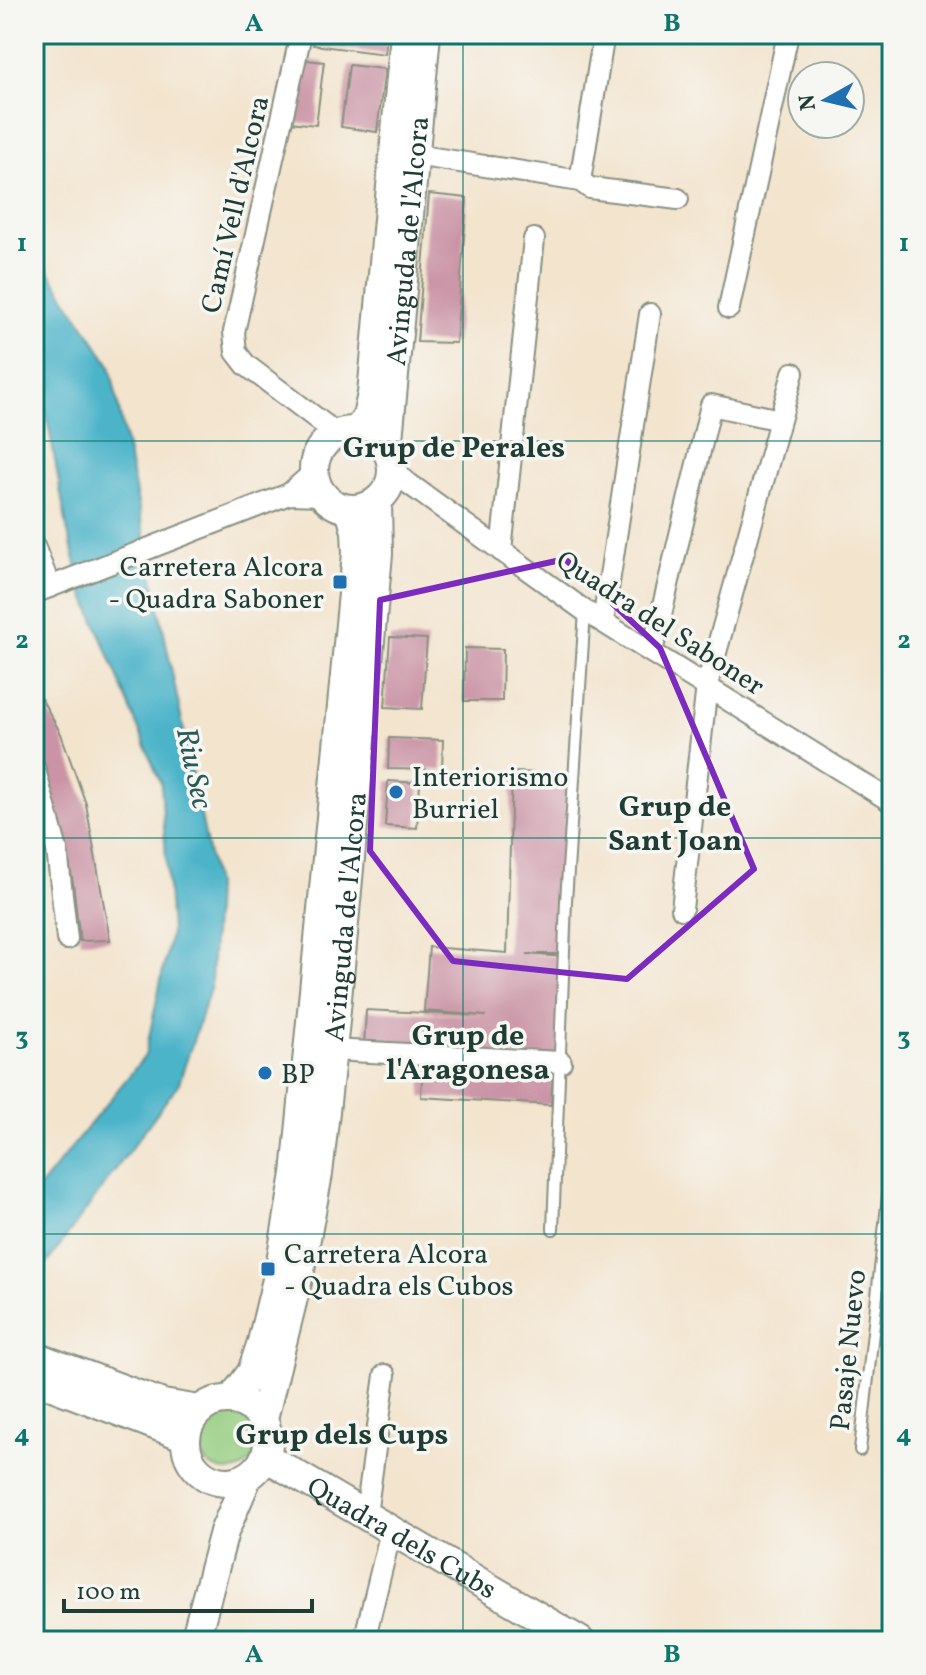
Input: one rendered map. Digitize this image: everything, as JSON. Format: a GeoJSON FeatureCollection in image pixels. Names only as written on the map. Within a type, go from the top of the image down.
{"type":"FeatureCollection","features":[{"type":"Feature","properties":{"kind":"main road","name":"Avinguda de l'Alcora"},"geometry":{"type":"LineString","coordinates":[[347,432],[367,417],[372,394],[405,34]]}},
{"type":"Feature","properties":{"kind":"main road","name":"Avinguda de l'Alcora"},"geometry":{"type":"LineString","coordinates":[[263,1419],[311,1218],[331,1050],[378,554],[390,477],[426,34]]}},
{"type":"Feature","properties":{"kind":"main road"},"geometry":{"type":"LineString","coordinates":[[347,432],[374,437],[390,477],[364,509],[350,510],[334,505],[318,483],[316,456],[324,443],[347,432]]}},
{"type":"Feature","properties":{"kind":"main road","name":"Avinguda de l'Alcora"},"geometry":{"type":"LineString","coordinates":[[232,1399],[252,1372],[262,1342],[280,1267],[296,1174],[357,553],[356,531],[350,510]]}},
{"type":"Feature","properties":{"kind":"main road"},"geometry":{"type":"LineString","coordinates":[[34,1356],[163,1404],[200,1410]]}},
{"type":"Feature","properties":{"kind":"main road"},"geometry":{"type":"LineString","coordinates":[[34,1379],[186,1437]]}},
{"type":"Feature","properties":{"kind":"main road"},"geometry":{"type":"LineString","coordinates":[[195,1641],[224,1532],[247,1478],[266,1457],[269,1438],[263,1419],[250,1406],[232,1399],[215,1401],[200,1410],[190,1422],[186,1437],[189,1457],[201,1473],[219,1482],[247,1478]]}},
{"type":"Feature","properties":{"kind":"main road","name":"Quadra dels Cubs"},"geometry":{"type":"LineString","coordinates":[[266,1457],[580,1641]]}},
{"type":"Feature","properties":{"kind":"main road"},"geometry":{"type":"LineString","coordinates":[[219,1482],[224,1532]]}},
{"type":"Feature","properties":{"kind":"street","name":"Camí Vell d'Alcora"},"geometry":{"type":"LineString","coordinates":[[301,34],[234,332],[236,352],[246,365],[347,432]]}},
{"type":"Feature","properties":{"kind":"street"},"geometry":{"type":"LineString","coordinates":[[580,181],[604,34]]}},
{"type":"Feature","properties":{"kind":"street"},"geometry":{"type":"LineString","coordinates":[[729,308],[788,34]]}},
{"type":"Feature","properties":{"kind":"street"},"geometry":{"type":"LineString","coordinates":[[415,155],[580,181],[590,188],[678,199]]}},
{"type":"Feature","properties":{"kind":"street"},"geometry":{"type":"LineString","coordinates":[[501,551],[534,239]]}},
{"type":"Feature","properties":{"kind":"street"},"geometry":{"type":"LineString","coordinates":[[603,622],[650,314]]}},
{"type":"Feature","properties":{"kind":"street"},"geometry":{"type":"LineString","coordinates":[[682,909],[707,685],[793,373]]}},
{"type":"Feature","properties":{"kind":"street"},"geometry":{"type":"LineString","coordinates":[[652,652],[711,405],[780,420]]}},
{"type":"Feature","properties":{"kind":"street","name":"Quadra del Saboner"},"geometry":{"type":"LineString","coordinates":[[390,477],[585,611],[892,802]]}},
{"type":"Feature","properties":{"kind":"street"},"geometry":{"type":"LineString","coordinates":[[34,546],[42,590],[318,483]]}},
{"type":"Feature","properties":{"kind":"street"},"geometry":{"type":"LineString","coordinates":[[34,767],[57,850],[67,939]]}},
{"type":"Feature","properties":{"kind":"street"},"geometry":{"type":"LineString","coordinates":[[331,1050],[561,1062]]}},
{"type":"Feature","properties":{"kind":"street"},"geometry":{"type":"LineString","coordinates":[[366,1515],[385,1375]]}},
{"type":"Feature","properties":{"kind":"street"},"geometry":{"type":"LineString","coordinates":[[364,1641],[391,1531]]}},
{"type":"Feature","properties":{"kind":"lane"},"geometry":{"type":"LineString","coordinates":[[553,1229],[566,901],[585,611]]}},
{"type":"Feature","properties":{"kind":"lane","name":"Pasaje Nuevo"},"geometry":{"type":"LineString","coordinates":[[860,1450],[892,1160]]}},
{"type":"Feature","properties":{"kind":"highlighted area"},"geometry":{"type":"Polygon","coordinates":[[[565,559],[660,648],[754,869],[627,979],[453,961],[370,851],[380,600],[565,559]]]}},
{"type":"Feature","properties":{"kind":"green space"},"geometry":{"type":"Polygon","coordinates":[[[222,1409],[234,1409],[250,1418],[257,1428],[257,1452],[250,1462],[234,1471],[222,1471],[202,1457],[197,1446],[197,1434],[211,1414],[222,1409]]]}},
{"type":"Feature","properties":{"kind":"water"},"geometry":{"type":"Polygon","coordinates":[[[34,249],[110,365],[215,885],[211,986],[179,1083],[34,1281],[34,1194],[145,1056],[171,932],[161,784],[82,589],[67,528],[34,343],[34,249]]]}},
{"type":"Feature","properties":{"kind":"building"},"geometry":{"type":"Polygon","coordinates":[[[315,34],[387,34],[385,54],[313,45],[315,34]]]}},
{"type":"Feature","properties":{"kind":"building"},"geometry":{"type":"Polygon","coordinates":[[[298,59],[324,62],[316,125],[290,122],[298,59]]]}},
{"type":"Feature","properties":{"kind":"building"},"geometry":{"type":"Polygon","coordinates":[[[349,65],[385,69],[377,132],[341,127],[349,65]]]}},
{"type":"Feature","properties":{"kind":"building"},"geometry":{"type":"Polygon","coordinates":[[[429,194],[467,198],[456,343],[417,342],[429,194]]]}},
{"type":"Feature","properties":{"kind":"building"},"geometry":{"type":"Polygon","coordinates":[[[390,637],[427,639],[422,709],[385,707],[390,637]]]}},
{"type":"Feature","properties":{"kind":"building"},"geometry":{"type":"Polygon","coordinates":[[[465,648],[503,649],[502,701],[464,701],[465,648]]]}},
{"type":"Feature","properties":{"kind":"building"},"geometry":{"type":"Polygon","coordinates":[[[41,698],[61,734],[86,804],[110,940],[80,941],[61,823],[45,765],[34,744],[34,699],[41,698]]]}},
{"type":"Feature","properties":{"kind":"building"},"geometry":{"type":"Polygon","coordinates":[[[389,738],[443,740],[442,770],[388,769],[389,738]]]}},
{"type":"Feature","properties":{"kind":"building"},"geometry":{"type":"Polygon","coordinates":[[[512,772],[568,774],[564,954],[527,954],[564,957],[557,1057],[364,1046],[366,1010],[486,1016],[424,1011],[429,947],[507,953],[512,772]]]}},
{"type":"Feature","properties":{"kind":"building"},"geometry":{"type":"Polygon","coordinates":[[[388,781],[420,783],[417,828],[385,826],[388,781]]]}},
{"type":"Feature","properties":{"kind":"building"},"geometry":{"type":"Polygon","coordinates":[[[423,1058],[553,1065],[551,1105],[421,1097],[423,1058]]]}},
{"type":"Feature","properties":{"kind":"place","name":"Carretera Alcora - Quadra Saboner"},"geometry":{"type":"Point","coordinates":[340,582]}},
{"type":"Feature","properties":{"kind":"place","name":"Interiorismo Burriel"},"geometry":{"type":"Point","coordinates":[396,792]}},
{"type":"Feature","properties":{"kind":"place","name":"BP"},"geometry":{"type":"Point","coordinates":[265,1073]}},
{"type":"Feature","properties":{"kind":"place","name":"Carretera Alcora - Quadra els Cubos"},"geometry":{"type":"Point","coordinates":[268,1269]}},
{"type":"Feature","properties":{"kind":"district","name":"Grup de Perales"},"geometry":{"type":"Point","coordinates":[454,447]}},
{"type":"Feature","properties":{"kind":"district","name":"Grup de Sant Joan"},"geometry":{"type":"Point","coordinates":[675,823]}},
{"type":"Feature","properties":{"kind":"district","name":"Grup de l'Aragonesa"},"geometry":{"type":"Point","coordinates":[468,1052]}},
{"type":"Feature","properties":{"kind":"district","name":"Grup dels Cups"},"geometry":{"type":"Point","coordinates":[342,1434]}},
{"type":"Feature","properties":{"kind":"water label","name":"Riu Sec"},"geometry":{"type":"Point","coordinates":[195,768]}}]}
